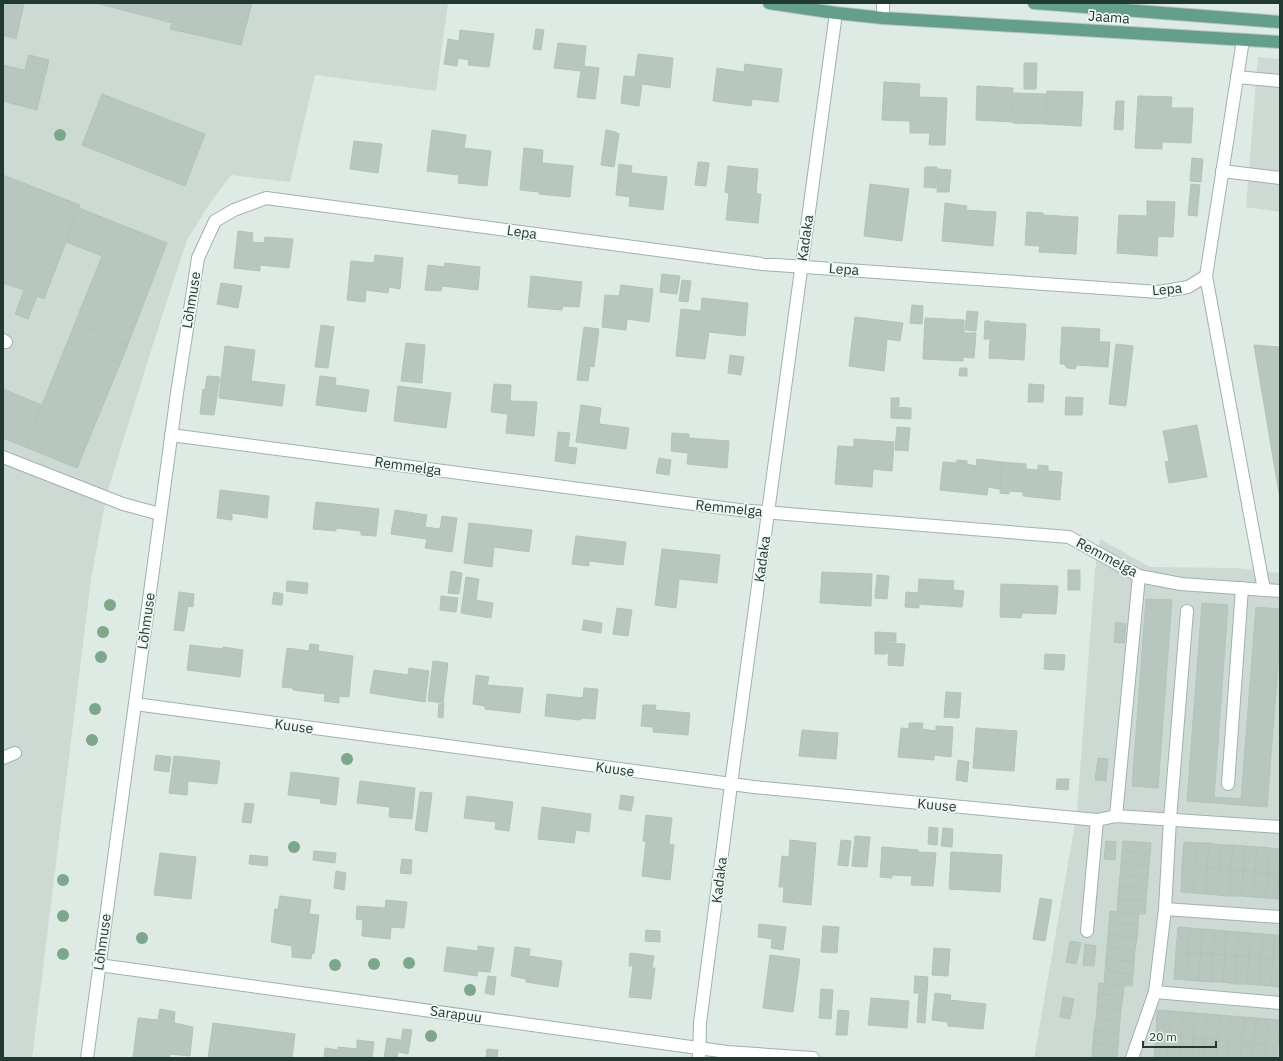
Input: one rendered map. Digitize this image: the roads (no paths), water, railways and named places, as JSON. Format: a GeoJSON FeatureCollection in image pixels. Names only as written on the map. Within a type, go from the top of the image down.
{"type":"FeatureCollection","features":[{"type":"Feature","properties":{"kind":"main road","name":"Jaama"},"geometry":{"type":"LineString","coordinates":[[769,3],[882,18],[1280,42]]}},
{"type":"Feature","properties":{"kind":"main road","name":"Jaama"},"geometry":{"type":"LineString","coordinates":[[1034,3],[1280,22]]}},
{"type":"Feature","properties":{"kind":"street"},"geometry":{"type":"LineString","coordinates":[[882,18],[883,3]]}},
{"type":"Feature","properties":{"kind":"street","name":"Kadaka"},"geometry":{"type":"LineString","coordinates":[[699,1053],[700,1024],[731,784],[836,13]]}},
{"type":"Feature","properties":{"kind":"street"},"geometry":{"type":"LineString","coordinates":[[1243,40],[1206,276],[1264,590]]}},
{"type":"Feature","properties":{"kind":"street"},"geometry":{"type":"LineString","coordinates":[[1237,78],[1280,81]]}},
{"type":"Feature","properties":{"kind":"street"},"geometry":{"type":"LineString","coordinates":[[1222,171],[1280,178]]}},
{"type":"Feature","properties":{"kind":"street","name":"Lepa"},"geometry":{"type":"LineString","coordinates":[[244,207],[266,198],[762,264],[1159,292],[1188,287],[1206,276]]}},
{"type":"Feature","properties":{"kind":"street","name":"Lõhmuse"},"geometry":{"type":"LineString","coordinates":[[87,1058],[160,514],[198,258],[215,221],[234,210],[244,207]]}},
{"type":"Feature","properties":{"kind":"street","name":"Remmelga"},"geometry":{"type":"LineString","coordinates":[[171,435],[739,510],[1070,537],[1139,576],[1181,584],[1280,591]]}},
{"type":"Feature","properties":{"kind":"street"},"geometry":{"type":"LineString","coordinates":[[3,457],[123,504],[160,514]]}},
{"type":"Feature","properties":{"kind":"street"},"geometry":{"type":"LineString","coordinates":[[1116,816],[1139,576]]}},
{"type":"Feature","properties":{"kind":"street"},"geometry":{"type":"LineString","coordinates":[[1228,784],[1242,588]]}},
{"type":"Feature","properties":{"kind":"street"},"geometry":{"type":"LineString","coordinates":[[1132,1058],[1155,992],[1165,908],[1170,819],[1187,610]]}},
{"type":"Feature","properties":{"kind":"street","name":"Kuuse"},"geometry":{"type":"LineString","coordinates":[[135,704],[731,784],[1097,820],[1116,816],[1280,827]]}},
{"type":"Feature","properties":{"kind":"street"},"geometry":{"type":"LineString","coordinates":[[3,758],[15,753]]}},
{"type":"Feature","properties":{"kind":"street"},"geometry":{"type":"LineString","coordinates":[[1087,931],[1097,820]]}},
{"type":"Feature","properties":{"kind":"street"},"geometry":{"type":"LineString","coordinates":[[1165,908],[1280,917]]}},
{"type":"Feature","properties":{"kind":"street","name":"Sarapuu"},"geometry":{"type":"LineString","coordinates":[[99,965],[699,1053],[727,1052],[813,1058]]}},
{"type":"Feature","properties":{"kind":"street"},"geometry":{"type":"LineString","coordinates":[[1155,992],[1280,1003]]}}]}
